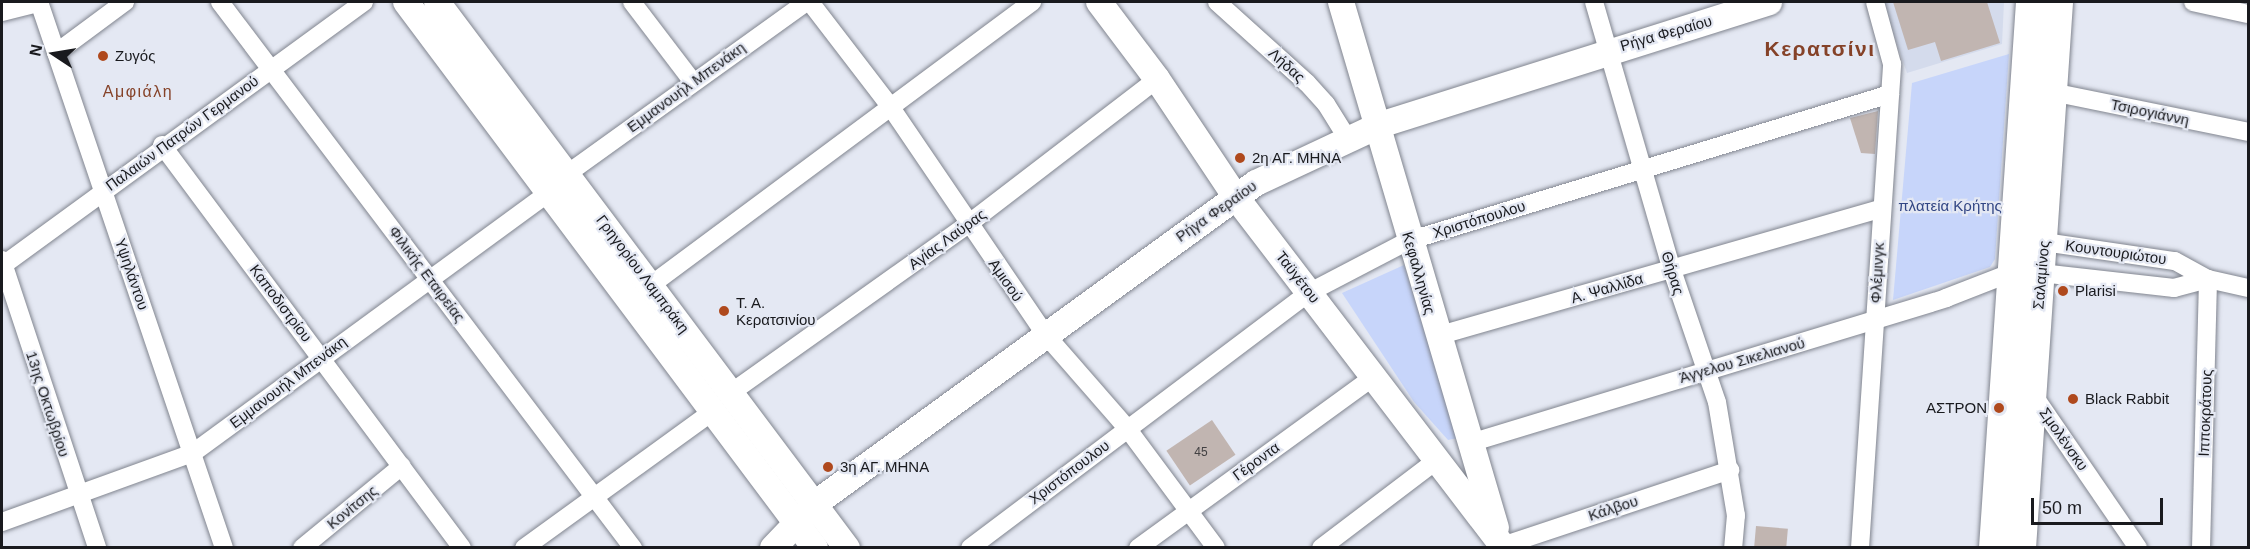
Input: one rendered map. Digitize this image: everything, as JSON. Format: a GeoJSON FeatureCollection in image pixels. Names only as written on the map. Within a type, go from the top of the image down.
{"type":"FeatureCollection","features":[{"type":"Feature","properties":{"kind":"main road","name":"Σαλαμίνος"},"geometry":{"type":"LineString","coordinates":[[2021,548],[2030,390],[2027,272],[2031,2]]}},
{"type":"Feature","properties":{"kind":"main road","name":"Σαλαμίνος"},"geometry":{"type":"LineString","coordinates":[[1994,548],[2027,272],[2044,242],[2058,2]]}},
{"type":"Feature","properties":{"kind":"street"},"geometry":{"type":"LineString","coordinates":[[2,12],[39,2]]}},
{"type":"Feature","properties":{"kind":"street","name":"Υψηλάντου"},"geometry":{"type":"LineString","coordinates":[[39,2],[224,548]]}},
{"type":"Feature","properties":{"kind":"street"},"geometry":{"type":"LineString","coordinates":[[56,53],[125,2]]}},
{"type":"Feature","properties":{"kind":"street","name":"Φιλικής Εταιρείας"},"geometry":{"type":"LineString","coordinates":[[220,2],[597,497],[633,548]]}},
{"type":"Feature","properties":{"kind":"street","name":"Παλαιών Πατρών Γερμανού"},"geometry":{"type":"LineString","coordinates":[[2,264],[364,2]]}},
{"type":"Feature","properties":{"kind":"street","name":"Γρηγορίου Λαμπράκη"},"geometry":{"type":"LineString","coordinates":[[406,2],[815,548]]}},
{"type":"Feature","properties":{"kind":"street","name":"Γρηγορίου Λαμπράκη"},"geometry":{"type":"LineString","coordinates":[[437,2],[816,503],[847,548]]}},
{"type":"Feature","properties":{"kind":"street"},"geometry":{"type":"LineString","coordinates":[[632,2],[693,82]]}},
{"type":"Feature","properties":{"kind":"street","name":"Εμμανουήλ Μπενάκη"},"geometry":{"type":"LineString","coordinates":[[567,174],[808,2]]}},
{"type":"Feature","properties":{"kind":"street","name":"Αμισού"},"geometry":{"type":"LineString","coordinates":[[808,2],[892,109],[967,225],[1045,334],[1127,428],[1216,548]]}},
{"type":"Feature","properties":{"kind":"street"},"geometry":{"type":"LineString","coordinates":[[651,285],[892,109],[1032,2]]}},
{"type":"Feature","properties":{"kind":"street","name":"Ταϋγέτου"},"geometry":{"type":"LineString","coordinates":[[1099,2],[1157,79],[1235,196],[1375,376],[1500,546]]}},
{"type":"Feature","properties":{"kind":"street","name":"Λήδας"},"geometry":{"type":"LineString","coordinates":[[1217,2],[1307,83],[1347,138]]}},
{"type":"Feature","properties":{"kind":"street","name":"Κεφαλληνίας"},"geometry":{"type":"LineString","coordinates":[[1341,2],[1380,125],[1408,241],[1500,546]]}},
{"type":"Feature","properties":{"kind":"street","name":"Θήρας"},"geometry":{"type":"LineString","coordinates":[[1593,2],[1672,270],[1717,402],[1736,515],[1733,548]]}},
{"type":"Feature","properties":{"kind":"street","name":"Ρήγα Φεραίου"},"geometry":{"type":"LineString","coordinates":[[773,548],[816,503],[1235,196],[1347,138],[1380,125],[1734,7],[1769,2]]}},
{"type":"Feature","properties":{"kind":"street","name":"Φλέμινγκ"},"geometry":{"type":"LineString","coordinates":[[1860,548],[1880,209],[1892,64],[1875,2]]}},
{"type":"Feature","properties":{"kind":"street"},"geometry":{"type":"LineString","coordinates":[[2193,2],[2248,14]]}},
{"type":"Feature","properties":{"kind":"street","name":"Αγίας Λαύρας"},"geometry":{"type":"LineString","coordinates":[[732,392],[967,225],[1157,79]]}},
{"type":"Feature","properties":{"kind":"street","name":"Τσιρογιάννη"},"geometry":{"type":"LineString","coordinates":[[2052,92],[2248,132]]}},
{"type":"Feature","properties":{"kind":"street","name":"Χριστόπουλου"},"geometry":{"type":"LineString","coordinates":[[970,548],[1310,292],[1408,241],[1890,94]]}},
{"type":"Feature","properties":{"kind":"street","name":"Καποδιστρίου"},"geometry":{"type":"LineString","coordinates":[[162,146],[462,548]]}},
{"type":"Feature","properties":{"kind":"street","name":"Εμμανουήλ Μπενάκη"},"geometry":{"type":"LineString","coordinates":[[2,522],[192,453],[549,192]]}},
{"type":"Feature","properties":{"kind":"street","name":"Α. Ψαλλίδα"},"geometry":{"type":"LineString","coordinates":[[1437,336],[1880,209]]}},
{"type":"Feature","properties":{"kind":"street","name":"Κουντουριώτου"},"geometry":{"type":"LineString","coordinates":[[2044,242],[2175,261],[2208,279],[2248,288]]}},
{"type":"Feature","properties":{"kind":"street","name":"13ης Οκτωβρίου"},"geometry":{"type":"LineString","coordinates":[[2,264],[78,495],[98,548]]}},
{"type":"Feature","properties":{"kind":"street","name":"Κουντουριώτου"},"geometry":{"type":"LineString","coordinates":[[2027,272],[2174,288],[2208,279]]}},
{"type":"Feature","properties":{"kind":"street","name":"Άγγελου Σικελιανού"},"geometry":{"type":"LineString","coordinates":[[1470,443],[1704,369],[1874,323],[2027,272]]}},
{"type":"Feature","properties":{"kind":"street","name":"Ιπποκράτους"},"geometry":{"type":"LineString","coordinates":[[2201,548],[2208,279]]}},
{"type":"Feature","properties":{"kind":"street","name":"Γέροντα"},"geometry":{"type":"LineString","coordinates":[[1137,548],[1375,376]]}},
{"type":"Feature","properties":{"kind":"street","name":"Σμολένσκυ"},"geometry":{"type":"LineString","coordinates":[[2030,390],[2138,548]]}},
{"type":"Feature","properties":{"kind":"street"},"geometry":{"type":"LineString","coordinates":[[524,548],[712,411]]}},
{"type":"Feature","properties":{"kind":"street"},"geometry":{"type":"LineString","coordinates":[[1321,548],[1437,460]]}},
{"type":"Feature","properties":{"kind":"street","name":"Κονίτσης"},"geometry":{"type":"LineString","coordinates":[[302,548],[402,466]]}},
{"type":"Feature","properties":{"kind":"street","name":"Κάλβου"},"geometry":{"type":"LineString","coordinates":[[1500,546],[1730,470]]}},
{"type":"Feature","properties":{"kind":"shaded area"},"geometry":{"type":"Polygon","coordinates":[[[1882,2],[2004,2],[2002,44],[1907,73],[1882,2]]]}},
{"type":"Feature","properties":{"kind":"green space","name":"πλατεία Κρήτης"},"geometry":{"type":"Polygon","coordinates":[[[2009,54],[1995,259],[1990,267],[1893,300],[1912,83],[2009,54]]]}},
{"type":"Feature","properties":{"kind":"green space"},"geometry":{"type":"Polygon","coordinates":[[[1404,265],[1458,438],[1448,440],[1414,402],[1342,293],[1404,265]]]}},
{"type":"Feature","properties":{"kind":"building"},"geometry":{"type":"Polygon","coordinates":[[[1893,2],[1987,2],[2000,43],[1941,61],[1935,42],[1908,50],[1893,2]]]}},
{"type":"Feature","properties":{"kind":"building"},"geometry":{"type":"Polygon","coordinates":[[[1878,111],[1875,154],[1861,153],[1850,118],[1878,111]]]}},
{"type":"Feature","properties":{"kind":"building"},"geometry":{"type":"Polygon","coordinates":[[[1212,420],[1235,455],[1190,486],[1166,451],[1212,420]]]}},
{"type":"Feature","properties":{"kind":"building"},"geometry":{"type":"Polygon","coordinates":[[[1756,526],[1788,529],[1786,548],[1754,546],[1756,526]]]}},
{"type":"Feature","properties":{"kind":"place","name":"Ζυγός"},"geometry":{"type":"Point","coordinates":[103,56]}},
{"type":"Feature","properties":{"kind":"place","name":"2η ΑΓ. ΜΗΝΑ"},"geometry":{"type":"Point","coordinates":[1240,158]}},
{"type":"Feature","properties":{"kind":"place","name":"Plarisi"},"geometry":{"type":"Point","coordinates":[2063,291]}},
{"type":"Feature","properties":{"kind":"place","name":"Τ. Α. Κερατσινίου"},"geometry":{"type":"Point","coordinates":[724,311]}},
{"type":"Feature","properties":{"kind":"place","name":"Black Rabbit"},"geometry":{"type":"Point","coordinates":[2073,399]}},
{"type":"Feature","properties":{"kind":"place","name":"ΑΣΤΡΟΝ"},"geometry":{"type":"Point","coordinates":[1999,408]}},
{"type":"Feature","properties":{"kind":"place","name":"3η ΑΓ. ΜΗΝΑ"},"geometry":{"type":"Point","coordinates":[828,467]}},
{"type":"Feature","properties":{"kind":"district","name":"Κερατσίνι"},"geometry":{"type":"Point","coordinates":[1820,49]}},
{"type":"Feature","properties":{"kind":"district","name":"Αμφιάλη"},"geometry":{"type":"Point","coordinates":[138,92]}}]}
